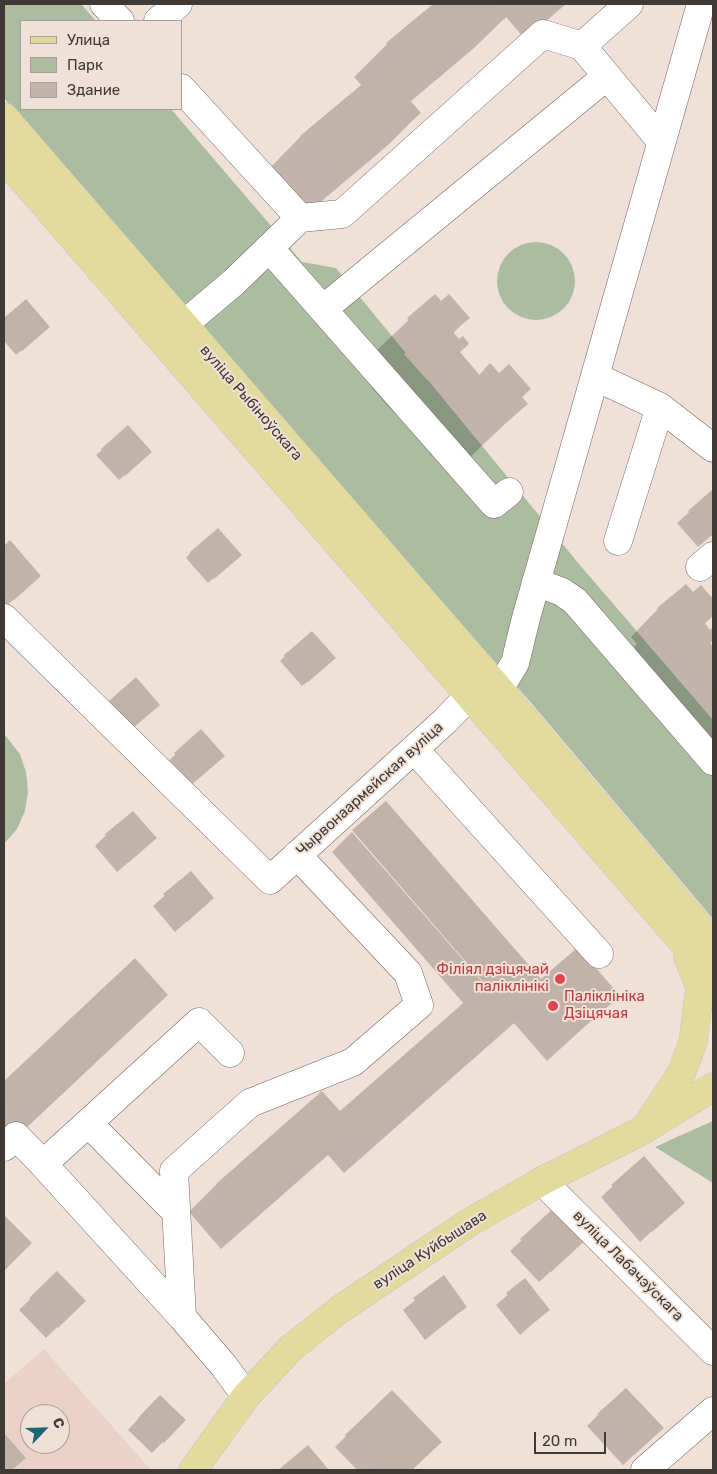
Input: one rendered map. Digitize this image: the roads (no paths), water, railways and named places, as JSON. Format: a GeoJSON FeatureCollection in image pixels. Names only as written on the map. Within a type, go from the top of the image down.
{"type":"FeatureCollection","features":[{"type":"Feature","properties":{"kind":"main road","name":"вуліца Рыбіноўскага"},"geometry":{"type":"LineString","coordinates":[[4,116],[499,689]]}},
{"type":"Feature","properties":{"kind":"main road","name":"вуліца Рыбіноўскага"},"geometry":{"type":"LineString","coordinates":[[4,158],[469,696]]}},
{"type":"Feature","properties":{"kind":"main road"},"geometry":{"type":"LineString","coordinates":[[499,689],[713,943]]}},
{"type":"Feature","properties":{"kind":"main road"},"geometry":{"type":"LineString","coordinates":[[469,696],[713,977]]}},
{"type":"Feature","properties":{"kind":"main road"},"geometry":{"type":"LineString","coordinates":[[644,1129],[681,1074],[693,1042],[700,987],[681,940]]}},
{"type":"Feature","properties":{"kind":"main road","name":"вуліца Куйбышава"},"geometry":{"type":"LineString","coordinates":[[193,1470],[246,1396],[291,1348],[339,1310],[470,1222],[542,1181],[644,1129],[713,1088]]}},
{"type":"Feature","properties":{"kind":"street"},"geometry":{"type":"LineString","coordinates":[[104,4],[119,20]]}},
{"type":"Feature","properties":{"kind":"street"},"geometry":{"type":"LineString","coordinates":[[159,20],[178,4]]}},
{"type":"Feature","properties":{"kind":"street"},"geometry":{"type":"LineString","coordinates":[[582,46],[629,4]]}},
{"type":"Feature","properties":{"kind":"street"},"geometry":{"type":"LineString","coordinates":[[499,689],[515,663],[536,582],[701,4]]}},
{"type":"Feature","properties":{"kind":"street"},"geometry":{"type":"LineString","coordinates":[[183,325],[234,282],[300,218],[342,214],[543,34],[582,46],[661,141]]}},
{"type":"Feature","properties":{"kind":"street"},"geometry":{"type":"LineString","coordinates":[[323,309],[607,76]]}},
{"type":"Feature","properties":{"kind":"street"},"geometry":{"type":"LineString","coordinates":[[182,89],[300,218]]}},
{"type":"Feature","properties":{"kind":"street"},"geometry":{"type":"LineString","coordinates":[[269,248],[494,504],[509,492]]}},
{"type":"Feature","properties":{"kind":"street"},"geometry":{"type":"LineString","coordinates":[[596,377],[660,407],[713,448]]}},
{"type":"Feature","properties":{"kind":"street"},"geometry":{"type":"LineString","coordinates":[[618,541],[660,407]]}},
{"type":"Feature","properties":{"kind":"street"},"geometry":{"type":"LineString","coordinates":[[536,582],[562,592],[575,601],[713,761]]}},
{"type":"Feature","properties":{"kind":"street","name":"Чырвонаармейская вуліца"},"geometry":{"type":"LineString","coordinates":[[4,618],[270,880],[414,749],[469,696]]}},
{"type":"Feature","properties":{"kind":"street"},"geometry":{"type":"LineString","coordinates":[[414,749],[599,954]]}},
{"type":"Feature","properties":{"kind":"street"},"geometry":{"type":"LineString","coordinates":[[182,1317],[174,1171],[250,1103],[353,1062],[419,1005],[408,973],[297,855]]}},
{"type":"Feature","properties":{"kind":"street"},"geometry":{"type":"LineString","coordinates":[[43,1164],[199,1022],[230,1054]]}},
{"type":"Feature","properties":{"kind":"street"},"geometry":{"type":"LineString","coordinates":[[89,1124],[176,1212]]}},
{"type":"Feature","properties":{"kind":"street"},"geometry":{"type":"LineString","coordinates":[[4,1146],[16,1136],[182,1317],[224,1366],[246,1396]]}},
{"type":"Feature","properties":{"kind":"street","name":"вуліца Лабачэўскага"},"geometry":{"type":"LineString","coordinates":[[542,1181],[713,1351]]}},
{"type":"Feature","properties":{"kind":"street"},"geometry":{"type":"LineString","coordinates":[[645,1470],[713,1411]]}},
{"type":"Feature","properties":{"kind":"place","name":"Філіял дзіцячай паліклінікі"},"geometry":{"type":"Point","coordinates":[560,979]}},
{"type":"Feature","properties":{"kind":"place","name":"Паліклініка Дзіцячая"},"geometry":{"type":"Point","coordinates":[553,1006]}}]}
